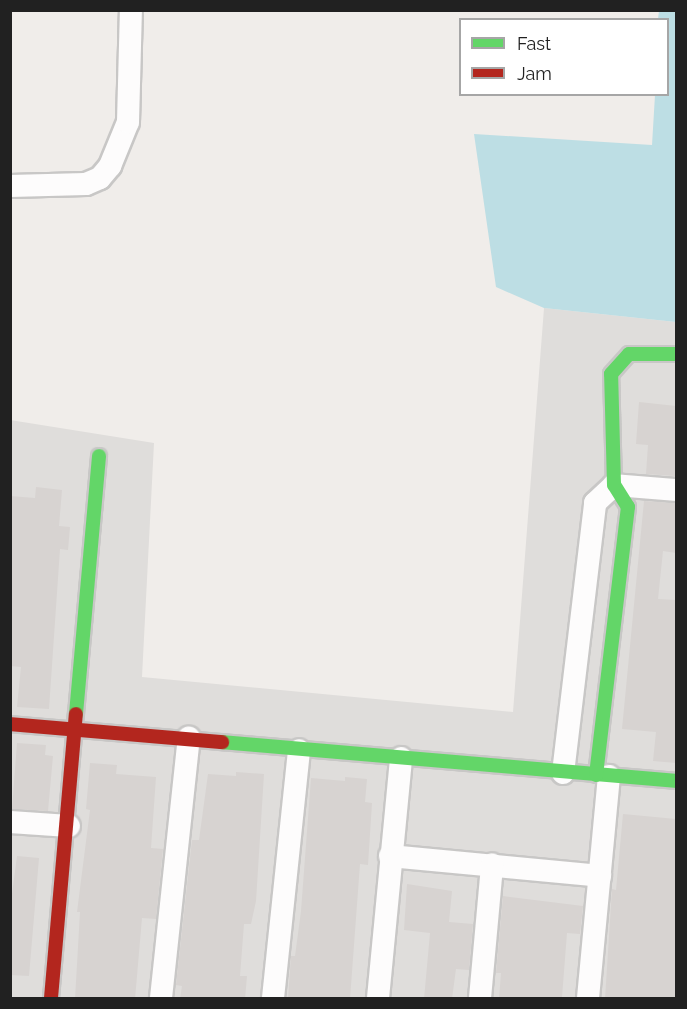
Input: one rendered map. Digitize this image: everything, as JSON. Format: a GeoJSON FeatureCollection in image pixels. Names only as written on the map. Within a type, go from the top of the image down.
{"type":"FeatureCollection","features":[{"type":"Feature","properties":{"kind":"street"},"geometry":{"type":"LineString","coordinates":[[10,186],[86,184],[100,178],[110,166],[128,122],[131,10]]}},
{"type":"Feature","properties":{"kind":"street"},"geometry":{"type":"LineString","coordinates":[[588,999],[600,876],[603,776],[628,507],[614,485],[608,390],[611,374],[629,354],[641,351],[676,354]]}},
{"type":"Feature","properties":{"kind":"street"},"geometry":{"type":"LineString","coordinates":[[51,999],[78,730],[99,456]]}},
{"type":"Feature","properties":{"kind":"street"},"geometry":{"type":"LineString","coordinates":[[563,773],[595,503],[614,485],[676,490]]}},
{"type":"Feature","properties":{"kind":"street"},"geometry":{"type":"LineString","coordinates":[[10,724],[676,781]]}},
{"type":"Feature","properties":{"kind":"street"},"geometry":{"type":"LineString","coordinates":[[161,999],[189,738]]}},
{"type":"Feature","properties":{"kind":"street"},"geometry":{"type":"LineString","coordinates":[[273,999],[299,750]]}},
{"type":"Feature","properties":{"kind":"street"},"geometry":{"type":"LineString","coordinates":[[378,999],[400,758]]}},
{"type":"Feature","properties":{"kind":"street"},"geometry":{"type":"LineString","coordinates":[[10,822],[69,826]]}},
{"type":"Feature","properties":{"kind":"street"},"geometry":{"type":"LineString","coordinates":[[390,856],[600,876]]}},
{"type":"Feature","properties":{"kind":"street"},"geometry":{"type":"LineString","coordinates":[[480,999],[492,866]]}},
{"type":"Feature","properties":{"kind":"shaded area"},"geometry":{"type":"Polygon","coordinates":[[[544,308],[676,322],[676,998],[11,998],[10,420],[154,443],[142,677],[513,712],[544,308]]]}},
{"type":"Feature","properties":{"kind":"water"},"geometry":{"type":"Polygon","coordinates":[[[659,11],[676,11],[676,322],[544,308],[496,287],[474,134],[652,145],[655,96],[669,96],[669,18],[658,18],[659,11]]]}},
{"type":"Feature","properties":{"kind":"building"},"geometry":{"type":"Polygon","coordinates":[[[639,402],[676,406],[676,476],[646,474],[648,445],[636,444],[639,402]]]}},
{"type":"Feature","properties":{"kind":"building"},"geometry":{"type":"Polygon","coordinates":[[[36,487],[62,490],[59,526],[70,527],[68,550],[60,549],[49,709],[17,707],[21,667],[10,666],[10,496],[35,498],[36,487]]]}},
{"type":"Feature","properties":{"kind":"building"},"geometry":{"type":"Polygon","coordinates":[[[644,501],[676,503],[676,553],[663,551],[658,599],[676,600],[676,763],[653,761],[656,732],[622,729],[644,501]]]}},
{"type":"Feature","properties":{"kind":"building"},"geometry":{"type":"Polygon","coordinates":[[[17,743],[46,745],[45,755],[53,756],[48,811],[12,809],[17,743]]]}},
{"type":"Feature","properties":{"kind":"building"},"geometry":{"type":"Polygon","coordinates":[[[90,763],[117,765],[116,774],[156,777],[151,848],[163,849],[156,919],[142,918],[135,999],[75,999],[80,912],[77,912],[90,810],[86,809],[90,763]]]}},
{"type":"Feature","properties":{"kind":"building"},"geometry":{"type":"Polygon","coordinates":[[[236,772],[264,774],[256,901],[251,924],[244,924],[240,976],[247,976],[245,999],[180,999],[182,986],[176,985],[192,840],[199,840],[208,774],[236,776],[236,772]]]}},
{"type":"Feature","properties":{"kind":"building"},"geometry":{"type":"Polygon","coordinates":[[[345,777],[367,779],[365,802],[372,803],[368,865],[360,864],[350,999],[288,999],[291,956],[295,956],[301,911],[311,778],[345,781],[345,777]]]}},
{"type":"Feature","properties":{"kind":"building"},"geometry":{"type":"Polygon","coordinates":[[[623,814],[676,819],[675,999],[605,999],[612,889],[616,890],[623,814]]]}},
{"type":"Feature","properties":{"kind":"building"},"geometry":{"type":"Polygon","coordinates":[[[17,856],[39,858],[29,976],[10,975],[10,909],[17,856]]]}},
{"type":"Feature","properties":{"kind":"building"},"geometry":{"type":"Polygon","coordinates":[[[407,884],[452,891],[449,922],[473,924],[469,970],[456,969],[452,999],[424,999],[430,933],[404,930],[407,884]]]}},
{"type":"Feature","properties":{"kind":"building"},"geometry":{"type":"Polygon","coordinates":[[[503,896],[583,906],[580,934],[567,933],[562,997],[499,999],[501,973],[496,973],[503,896]]]}},
{"type":"Feature","properties":{"kind":"traffic: fast"},"geometry":{"type":"LineString","coordinates":[[596,775],[628,507],[614,485],[611,374],[629,354],[676,354]]}},
{"type":"Feature","properties":{"kind":"traffic: fast"},"geometry":{"type":"LineString","coordinates":[[76,714],[99,456]]}},
{"type":"Feature","properties":{"kind":"traffic: fast"},"geometry":{"type":"LineString","coordinates":[[222,742],[676,781]]}},
{"type":"Feature","properties":{"kind":"traffic: jam"},"geometry":{"type":"LineString","coordinates":[[51,998],[76,714]]}},
{"type":"Feature","properties":{"kind":"traffic: jam"},"geometry":{"type":"LineString","coordinates":[[10,724],[222,742]]}}]}
